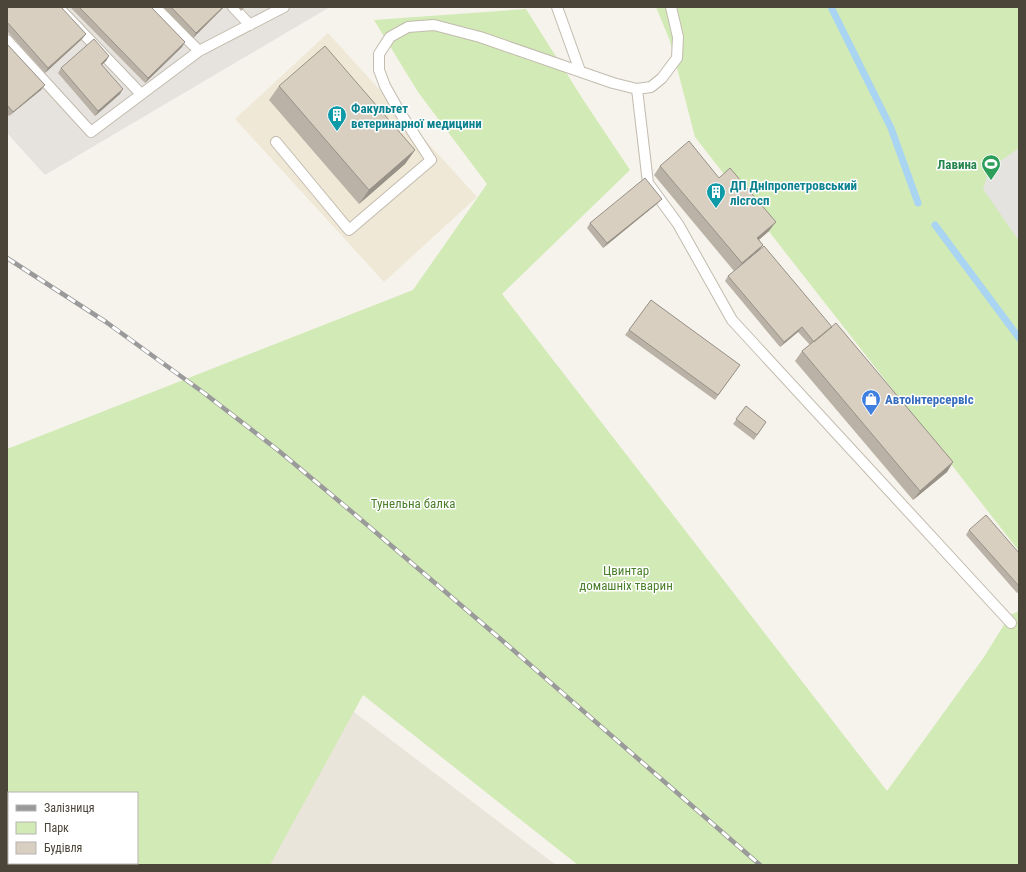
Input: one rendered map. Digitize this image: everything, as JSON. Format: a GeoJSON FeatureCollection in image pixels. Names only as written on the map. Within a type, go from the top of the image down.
{"type":"FeatureCollection","features":[{"type":"Feature","properties":{"kind":"lane"},"geometry":{"type":"LineString","coordinates":[[58,7],[141,94]]}},
{"type":"Feature","properties":{"kind":"lane"},"geometry":{"type":"LineString","coordinates":[[155,7],[198,51]]}},
{"type":"Feature","properties":{"kind":"lane"},"geometry":{"type":"LineString","coordinates":[[233,7],[250,25]]}},
{"type":"Feature","properties":{"kind":"lane"},"geometry":{"type":"LineString","coordinates":[[7,40],[91,132],[198,51],[284,7]]}},
{"type":"Feature","properties":{"kind":"lane"},"geometry":{"type":"LineString","coordinates":[[557,7],[580,71]]}},
{"type":"Feature","properties":{"kind":"lane"},"geometry":{"type":"LineString","coordinates":[[276,142],[349,230],[431,160],[399,111],[385,86],[379,70],[379,54],[390,37],[408,27],[434,25],[480,38],[637,89],[651,87],[662,78],[677,58],[678,37],[672,7]]}},
{"type":"Feature","properties":{"kind":"lane"},"geometry":{"type":"LineString","coordinates":[[637,89],[648,183],[678,224],[732,320],[1012,623]]}},
{"type":"Feature","properties":{"kind":"shaded area"},"geometry":{"type":"Polygon","coordinates":[[[7,7],[330,7],[45,175],[7,133],[7,7]]]}},
{"type":"Feature","properties":{"kind":"shaded area"},"geometry":{"type":"Polygon","coordinates":[[[328,33],[477,197],[384,282],[235,119],[328,33]]]}},
{"type":"Feature","properties":{"kind":"shaded area"},"geometry":{"type":"Polygon","coordinates":[[[1019,148],[1019,241],[983,189],[987,177],[996,164],[1019,148]]]}},
{"type":"Feature","properties":{"kind":"shaded area"},"geometry":{"type":"Polygon","coordinates":[[[7,449],[556,865],[7,865],[7,449]]]}},
{"type":"Feature","properties":{"kind":"green space"},"geometry":{"type":"Polygon","coordinates":[[[656,7],[1019,7],[1019,551],[695,137],[670,41],[656,7]]]}},
{"type":"Feature","properties":{"kind":"green space","name":"Тунельна балка"},"geometry":{"type":"Polygon","coordinates":[[[526,9],[630,170],[502,294],[887,791],[984,657],[1010,615],[1019,611],[1019,865],[578,865],[363,695],[270,865],[7,865],[7,449],[413,290],[487,184],[418,92],[374,20],[526,9]]]}},
{"type":"Feature","properties":{"kind":"building"},"geometry":{"type":"Polygon","coordinates":[[[7,7],[61,7],[86,34],[48,68],[7,22],[7,7]]]}},
{"type":"Feature","properties":{"kind":"building"},"geometry":{"type":"Polygon","coordinates":[[[79,7],[151,7],[185,42],[148,78],[79,7]]]}},
{"type":"Feature","properties":{"kind":"building"},"geometry":{"type":"Polygon","coordinates":[[[171,7],[223,7],[196,33],[171,7]]]}},
{"type":"Feature","properties":{"kind":"building"},"geometry":{"type":"Polygon","coordinates":[[[94,39],[109,56],[101,64],[123,89],[98,111],[61,68],[94,39]]]}},
{"type":"Feature","properties":{"kind":"building"},"geometry":{"type":"Polygon","coordinates":[[[7,44],[45,85],[13,112],[7,105],[7,44]]]}},
{"type":"Feature","properties":{"kind":"building","name":"Факультет ветеринарної медицини"},"geometry":{"type":"Polygon","coordinates":[[[325,46],[415,150],[369,190],[279,86],[325,46]]]}},
{"type":"Feature","properties":{"kind":"building","name":"ДП Дніпропетровський лісгосп"},"geometry":{"type":"Polygon","coordinates":[[[689,141],[719,178],[730,168],[776,222],[757,238],[763,245],[742,263],[660,166],[689,141]]]}},
{"type":"Feature","properties":{"kind":"building"},"geometry":{"type":"Polygon","coordinates":[[[645,178],[662,199],[607,243],[590,223],[645,178]]]}},
{"type":"Feature","properties":{"kind":"building"},"geometry":{"type":"Polygon","coordinates":[[[764,246],[832,327],[814,342],[802,327],[784,342],[728,276],[764,246]]]}},
{"type":"Feature","properties":{"kind":"building"},"geometry":{"type":"Polygon","coordinates":[[[651,300],[740,365],[718,395],[629,330],[651,300]]]}},
{"type":"Feature","properties":{"kind":"building","name":"Автоінтерсервіс"},"geometry":{"type":"Polygon","coordinates":[[[836,323],[953,462],[920,491],[802,351],[836,323]]]}},
{"type":"Feature","properties":{"kind":"building"},"geometry":{"type":"Polygon","coordinates":[[[746,406],[766,422],[757,435],[736,419],[746,406]]]}},
{"type":"Feature","properties":{"kind":"building"},"geometry":{"type":"Polygon","coordinates":[[[986,515],[1019,553],[1019,586],[969,530],[986,515]]]}},
{"type":"Feature","properties":{"kind":"waterway"},"geometry":{"type":"LineString","coordinates":[[831,7],[891,128],[918,203]]}},
{"type":"Feature","properties":{"kind":"waterway"},"geometry":{"type":"LineString","coordinates":[[935,225],[1019,338]]}},
{"type":"Feature","properties":{"kind":"railway"},"geometry":{"type":"LineString","coordinates":[[7,258],[106,322],[204,393],[279,451],[497,636],[760,865]]}},
{"type":"Feature","properties":{"kind":"place","name":"Факультет ветеринарної медицини"},"geometry":{"type":"Point","coordinates":[337,132]}},
{"type":"Feature","properties":{"kind":"place","name":"Лавина"},"geometry":{"type":"Point","coordinates":[991,181]}},
{"type":"Feature","properties":{"kind":"place","name":"ДП Дніпропетровський лісгосп"},"geometry":{"type":"Point","coordinates":[716,209]}},
{"type":"Feature","properties":{"kind":"place","name":"Автоінтерсервіс"},"geometry":{"type":"Point","coordinates":[871,416]}},
{"type":"Feature","properties":{"kind":"park label","name":"Цвинтар домашніх тварин"},"geometry":{"type":"Point","coordinates":[626,578]}}]}
